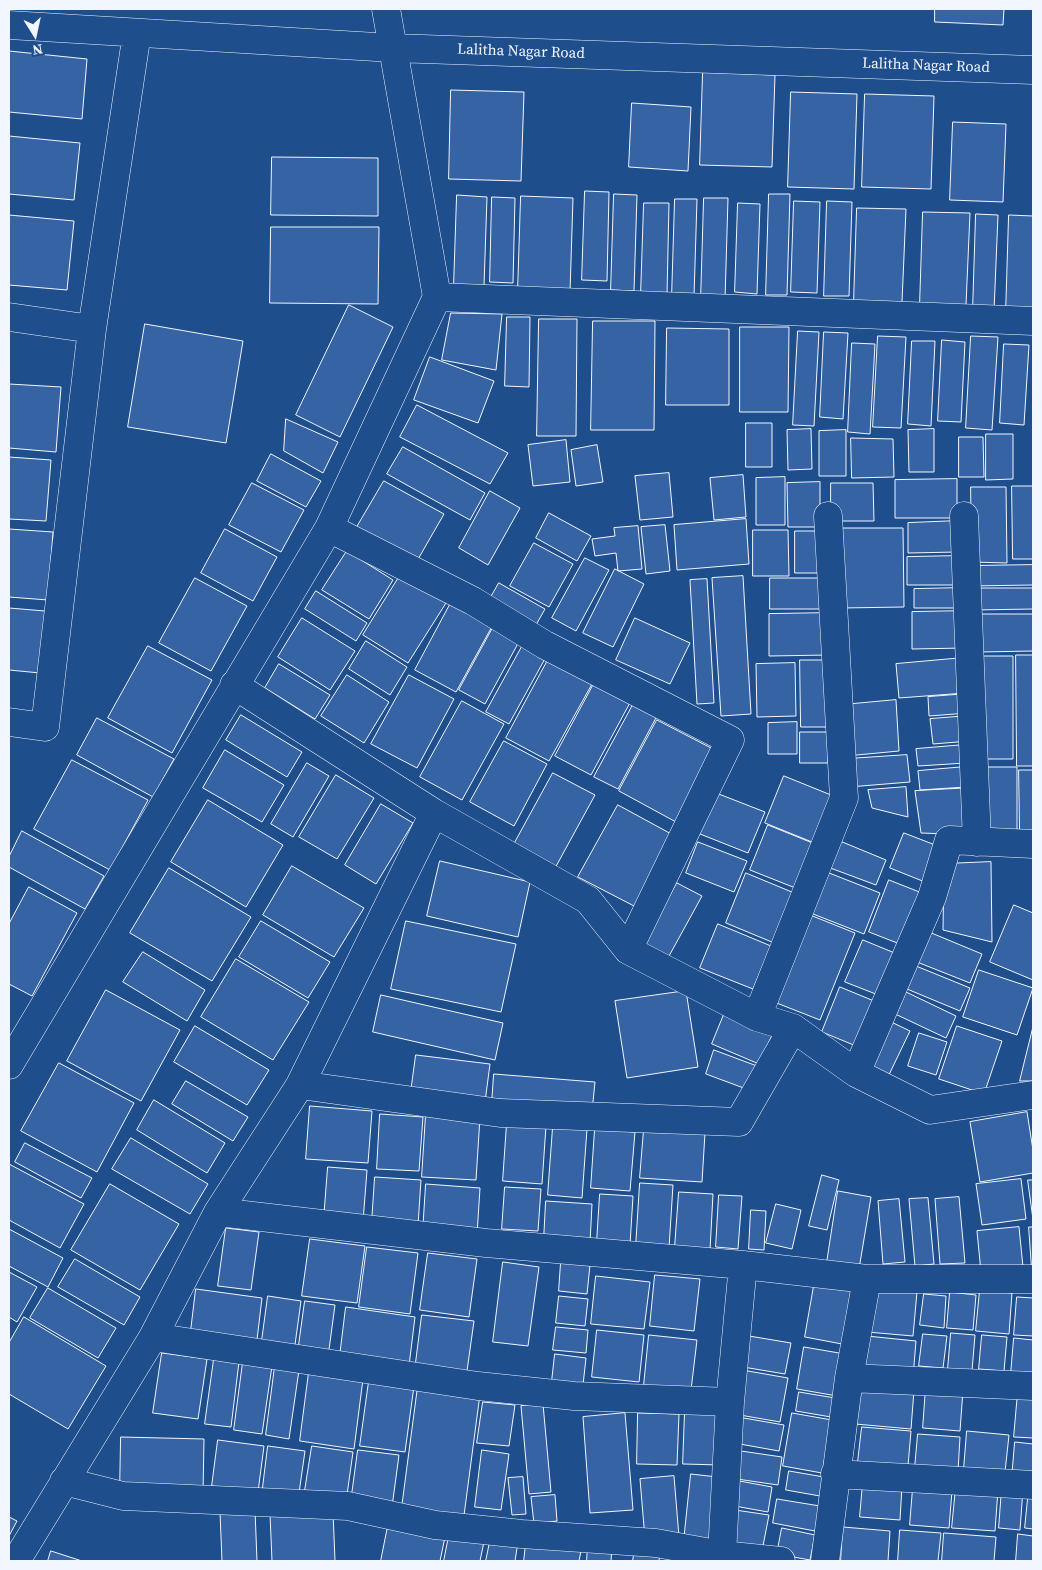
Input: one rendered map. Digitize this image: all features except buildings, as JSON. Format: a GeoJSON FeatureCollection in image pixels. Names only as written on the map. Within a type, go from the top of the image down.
{"type":"FeatureCollection","features":[{"type":"Feature","properties":{"kind":"street"},"geometry":{"type":"LineString","coordinates":[[9,1065],[329,528],[437,297],[386,9]]}},
{"type":"Feature","properties":{"kind":"street","name":"Lalitha Nagar Road"},"geometry":{"type":"LineString","coordinates":[[9,25],[393,48],[1033,70]]}},
{"type":"Feature","properties":{"kind":"street"},"geometry":{"type":"LineString","coordinates":[[9,722],[44,727],[92,329],[136,33]]}},
{"type":"Feature","properties":{"kind":"street"},"geometry":{"type":"LineString","coordinates":[[437,297],[1033,321]]}},
{"type":"Feature","properties":{"kind":"street"},"geometry":{"type":"LineString","coordinates":[[9,316],[92,329]]}},
{"type":"Feature","properties":{"kind":"street"},"geometry":{"type":"LineString","coordinates":[[758,1016],[844,798],[828,516]]}},
{"type":"Feature","properties":{"kind":"street"},"geometry":{"type":"LineString","coordinates":[[964,516],[978,842]]}},
{"type":"Feature","properties":{"kind":"street"},"geometry":{"type":"LineString","coordinates":[[329,528],[473,601],[545,645],[730,740],[628,950]]}},
{"type":"Feature","properties":{"kind":"street"},"geometry":{"type":"LineString","coordinates":[[234,686],[434,813],[588,900],[628,950],[758,1016],[793,1028],[856,1073],[930,1110],[1033,1095]]}},
{"type":"Feature","properties":{"kind":"street"},"geometry":{"type":"LineString","coordinates":[[16,1561],[153,1337],[218,1212],[300,1085],[434,813]]}},
{"type":"Feature","properties":{"kind":"street"},"geometry":{"type":"LineString","coordinates":[[856,1073],[932,897],[950,840],[1033,844]]}},
{"type":"Feature","properties":{"kind":"street"},"geometry":{"type":"LineString","coordinates":[[300,1085],[500,1113],[739,1122],[793,1028]]}},
{"type":"Feature","properties":{"kind":"street"},"geometry":{"type":"LineString","coordinates":[[218,1212],[486,1243],[743,1265],[867,1279],[1033,1279]]}},
{"type":"Feature","properties":{"kind":"street"},"geometry":{"type":"LineString","coordinates":[[722,1555],[730,1402],[743,1265]]}},
{"type":"Feature","properties":{"kind":"street"},"geometry":{"type":"LineString","coordinates":[[824,1561],[849,1378],[867,1279]]}},
{"type":"Feature","properties":{"kind":"street"},"geometry":{"type":"LineString","coordinates":[[153,1337],[375,1372],[478,1386],[574,1396],[730,1402]]}},
{"type":"Feature","properties":{"kind":"street"},"geometry":{"type":"LineString","coordinates":[[849,1378],[1033,1386]]}},
{"type":"Feature","properties":{"kind":"street"},"geometry":{"type":"LineString","coordinates":[[835,1474],[1033,1485]]}},
{"type":"Feature","properties":{"kind":"street"},"geometry":{"type":"LineString","coordinates":[[64,1481],[123,1496],[348,1506],[435,1525],[522,1534],[656,1544],[722,1555],[781,1561]]}}]}
